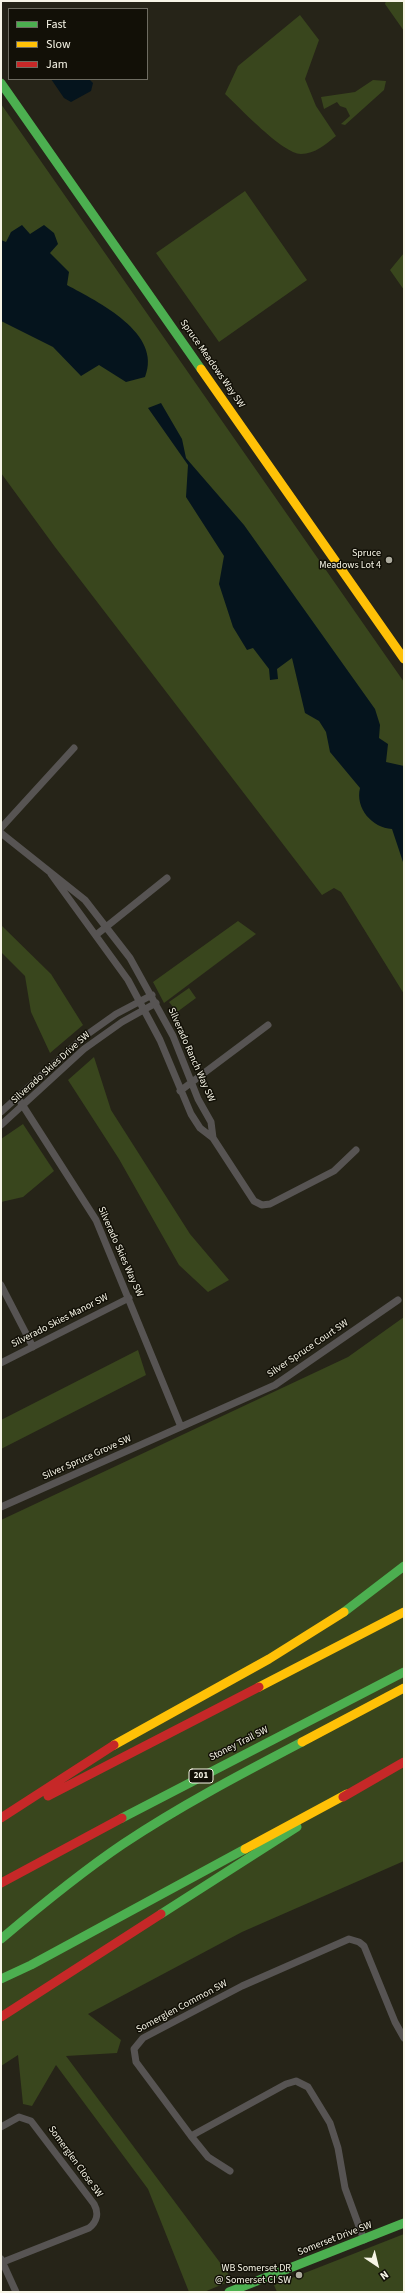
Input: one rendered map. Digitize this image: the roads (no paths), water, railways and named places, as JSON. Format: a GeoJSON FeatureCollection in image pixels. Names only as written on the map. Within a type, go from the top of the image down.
{"type":"FeatureCollection","features":[{"type":"Feature","properties":{"kind":"main road","name":"Spruce Meadows Way SW"},"geometry":{"type":"LineString","coordinates":[[1,83],[404,658]]}},
{"type":"Feature","properties":{"kind":"main road"},"geometry":{"type":"LineString","coordinates":[[1,1819],[109,1748],[269,1659],[376,1590],[404,1566]]}},
{"type":"Feature","properties":{"kind":"main road"},"geometry":{"type":"LineString","coordinates":[[1,1819],[404,1612]]}},
{"type":"Feature","properties":{"kind":"main road","name":"Stoney Trail SW"},"geometry":{"type":"LineString","coordinates":[[1,1883],[167,1793],[404,1672]]}},
{"type":"Feature","properties":{"kind":"main road"},"geometry":{"type":"LineString","coordinates":[[1,1939],[73,1880],[141,1832],[204,1796],[404,1688]]}},
{"type":"Feature","properties":{"kind":"main road"},"geometry":{"type":"LineString","coordinates":[[1,2017],[347,1794],[389,1769],[404,1762]]}},
{"type":"Feature","properties":{"kind":"main road"},"geometry":{"type":"LineString","coordinates":[[1,1980],[347,1794]]}},
{"type":"Feature","properties":{"kind":"main road","name":"Somerset Drive SW"},"geometry":{"type":"LineString","coordinates":[[229,2292],[404,2223]]}},
{"type":"Feature","properties":{"kind":"street"},"geometry":{"type":"LineString","coordinates":[[1,828],[74,748]]}},
{"type":"Feature","properties":{"kind":"street","name":"Silverado Ranch Way SW"},"geometry":{"type":"LineString","coordinates":[[1,833],[85,900],[107,926],[130,958],[152,995],[173,1036],[191,1082],[211,1122],[213,1138]]}},
{"type":"Feature","properties":{"kind":"street","name":"Silverado Ranch Way SW"},"geometry":{"type":"LineString","coordinates":[[51,874],[128,980],[160,1040],[180,1091],[200,1128],[213,1138],[251,1197],[262,1205],[270,1204],[329,1174],[345,1162],[356,1150]]}},
{"type":"Feature","properties":{"kind":"street"},"geometry":{"type":"LineString","coordinates":[[96,935],[167,878]]}},
{"type":"Feature","properties":{"kind":"street","name":"Silverado Skies Drive SW"},"geometry":{"type":"LineString","coordinates":[[1,1112],[85,1036],[116,1014],[152,995]]}},
{"type":"Feature","properties":{"kind":"street","name":"Silverado Skies Drive SW"},"geometry":{"type":"LineString","coordinates":[[1,1125],[84,1049],[122,1022],[156,1003]]}},
{"type":"Feature","properties":{"kind":"street"},"geometry":{"type":"LineString","coordinates":[[180,1091],[268,1025]]}},
{"type":"Feature","properties":{"kind":"street","name":"Silverado Skies Way SW"},"geometry":{"type":"LineString","coordinates":[[18,1098],[96,1220],[181,1427]]}},
{"type":"Feature","properties":{"kind":"street"},"geometry":{"type":"LineString","coordinates":[[1,1285],[33,1347]]}},
{"type":"Feature","properties":{"kind":"street","name":"Silverado Skies Manor SW"},"geometry":{"type":"LineString","coordinates":[[1,1363],[129,1298]]}},
{"type":"Feature","properties":{"kind":"street","name":"Silver Spruce Court SW"},"geometry":{"type":"LineString","coordinates":[[181,1427],[275,1385],[398,1300]]}},
{"type":"Feature","properties":{"kind":"street","name":"Silver Spruce Grove SW"},"geometry":{"type":"LineString","coordinates":[[1,1507],[181,1427]]}},
{"type":"Feature","properties":{"kind":"street","name":"Somerglen Common SW"},"geometry":{"type":"LineString","coordinates":[[230,2171],[208,2157],[136,2062],[134,2049],[143,2038],[254,1981],[344,1940],[355,1940],[362,1944],[368,1954],[395,2022],[404,2038]]}},
{"type":"Feature","properties":{"kind":"street"},"geometry":{"type":"LineString","coordinates":[[191,2136],[286,2084],[296,2081],[302,2082],[311,2090],[330,2123],[338,2148],[345,2188],[364,2240]]}},
{"type":"Feature","properties":{"kind":"street","name":"Somerglen Close SW"},"geometry":{"type":"LineString","coordinates":[[1,2127],[19,2117],[32,2121],[94,2204],[97,2215],[95,2222],[89,2228],[2,2261],[16,2292]]}},
{"type":"Feature","properties":{"kind":"water"},"geometry":{"type":"Polygon","coordinates":[[[52,80],[90,80],[93,83],[91,91],[71,102],[64,98],[52,80]]]}},
{"type":"Feature","properties":{"kind":"water"},"geometry":{"type":"Polygon","coordinates":[[[22,225],[30,234],[44,225],[54,233],[58,244],[50,253],[69,272],[67,285],[110,310],[136,333],[145,346],[148,361],[145,377],[126,382],[99,365],[81,376],[53,347],[1,321],[1,240],[6,242],[11,232],[22,225]]]}},
{"type":"Feature","properties":{"kind":"water"},"geometry":{"type":"Polygon","coordinates":[[[161,403],[182,439],[186,458],[244,525],[375,709],[380,725],[379,738],[388,744],[386,762],[404,766],[404,865],[392,829],[378,825],[367,816],[360,803],[360,788],[330,752],[326,732],[319,721],[305,713],[292,658],[277,669],[278,679],[270,680],[269,669],[253,648],[247,650],[233,627],[219,584],[224,556],[186,497],[188,465],[148,408],[161,403]]]}},
{"type":"Feature","properties":{"kind":"place","name":"Spruce Meadows Lot 4"},"geometry":{"type":"Point","coordinates":[389,560]}},
{"type":"Feature","properties":{"kind":"place","name":"WB Somerset DR @ Somerset CI SW"},"geometry":{"type":"Point","coordinates":[299,2275]}}]}
